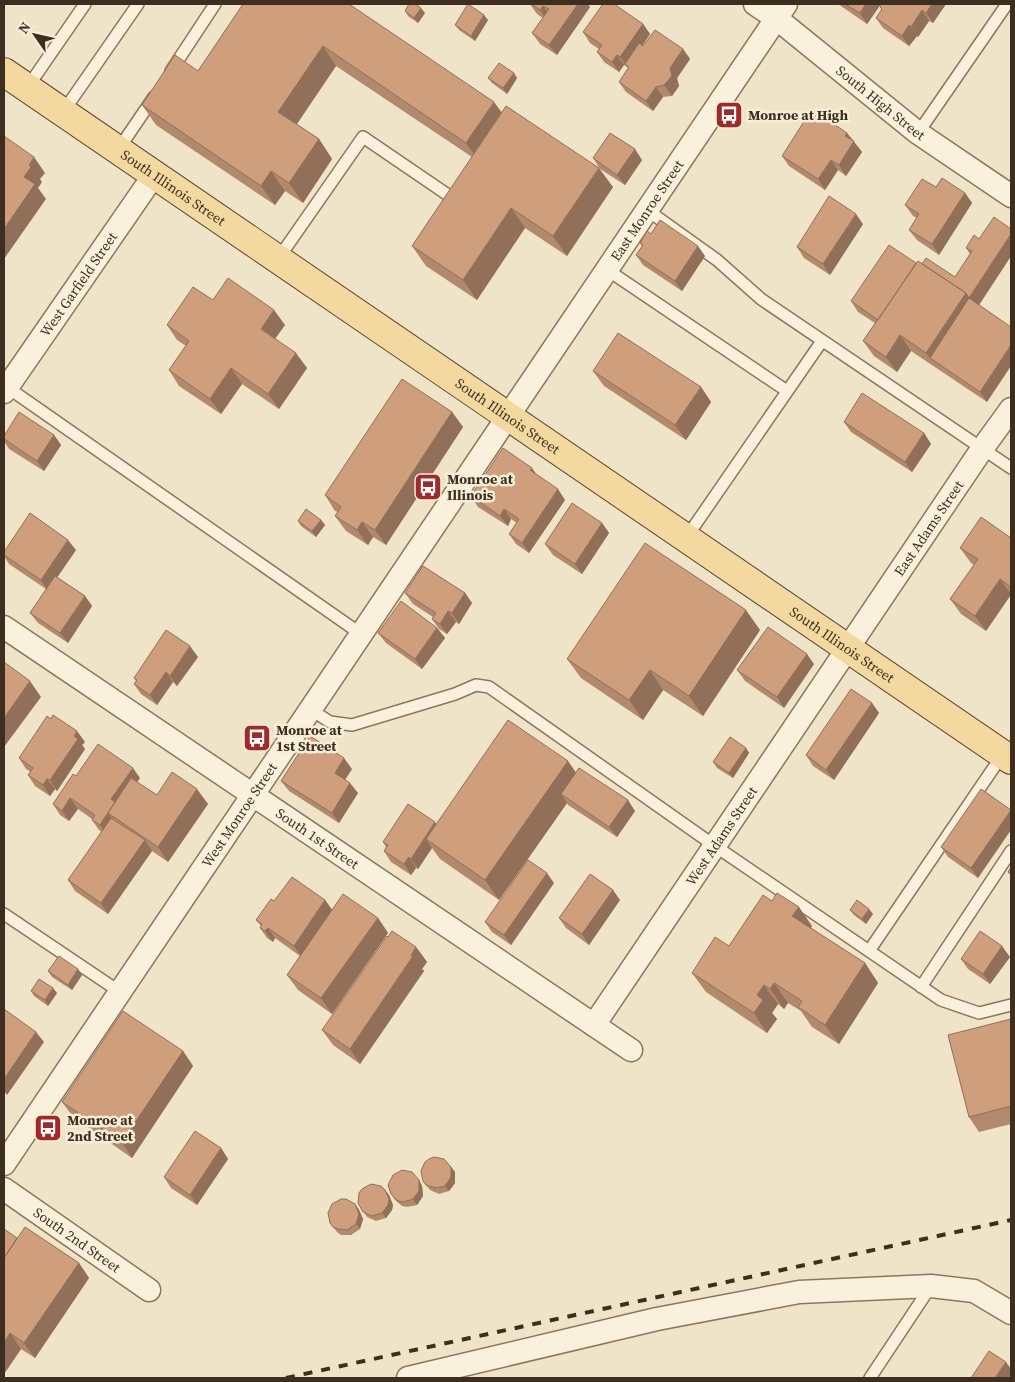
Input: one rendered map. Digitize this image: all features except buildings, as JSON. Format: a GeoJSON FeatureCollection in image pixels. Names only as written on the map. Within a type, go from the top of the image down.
{"type":"FeatureCollection","features":[{"type":"Feature","properties":{"kind":"main road","name":"South Illinois Street"},"geometry":{"type":"LineString","coordinates":[[4,72],[1007,757]]}},
{"type":"Feature","properties":{"kind":"street","name":"South High Street"},"geometry":{"type":"LineString","coordinates":[[755,4],[781,11],[918,133],[1011,196]]}},
{"type":"Feature","properties":{"kind":"street","name":"East Monroe Street"},"geometry":{"type":"LineString","coordinates":[[508,416],[781,11]]}},
{"type":"Feature","properties":{"kind":"street","name":"West Garfield Street"},"geometry":{"type":"LineString","coordinates":[[5,388],[154,175]]}},
{"type":"Feature","properties":{"kind":"street","name":"East Adams Street"},"geometry":{"type":"LineString","coordinates":[[848,649],[982,448],[1011,409]]}},
{"type":"Feature","properties":{"kind":"street","name":"West Monroe Street"},"geometry":{"type":"LineString","coordinates":[[4,1164],[508,416]]}},
{"type":"Feature","properties":{"kind":"street","name":"South 1st Street"},"geometry":{"type":"LineString","coordinates":[[4,627],[630,1050]]}},
{"type":"Feature","properties":{"kind":"street","name":"West Adams Street"},"geometry":{"type":"LineString","coordinates":[[594,1025],[848,649]]}},
{"type":"Feature","properties":{"kind":"street","name":"South 2nd Street"},"geometry":{"type":"LineString","coordinates":[[4,1189],[149,1290]]}},
{"type":"Feature","properties":{"kind":"street"},"geometry":{"type":"LineString","coordinates":[[408,1378],[657,1319],[799,1292],[932,1286],[974,1291],[1011,1313]]}},
{"type":"Feature","properties":{"kind":"lane"},"geometry":{"type":"LineString","coordinates":[[27,88],[85,4]]}},
{"type":"Feature","properties":{"kind":"lane"},"geometry":{"type":"LineString","coordinates":[[63,112],[138,4]]}},
{"type":"Feature","properties":{"kind":"lane"},"geometry":{"type":"LineString","coordinates":[[118,150],[215,4]]}},
{"type":"Feature","properties":{"kind":"lane"},"geometry":{"type":"LineString","coordinates":[[918,133],[1007,4]]}},
{"type":"Feature","properties":{"kind":"lane"},"geometry":{"type":"LineString","coordinates":[[278,259],[363,137],[452,197]]}},
{"type":"Feature","properties":{"kind":"lane"},"geometry":{"type":"LineString","coordinates":[[647,210],[717,260],[761,299],[1011,468]]}},
{"type":"Feature","properties":{"kind":"lane"},"geometry":{"type":"LineString","coordinates":[[606,269],[787,392]]}},
{"type":"Feature","properties":{"kind":"lane"},"geometry":{"type":"LineString","coordinates":[[686,538],[822,340]]}},
{"type":"Feature","properties":{"kind":"lane"},"geometry":{"type":"LineString","coordinates":[[5,388],[361,634]]}},
{"type":"Feature","properties":{"kind":"lane"},"geometry":{"type":"LineString","coordinates":[[310,709],[330,722],[352,725],[455,694],[476,685],[489,687],[715,846],[941,1000],[979,1013],[1011,1005]]}},
{"type":"Feature","properties":{"kind":"lane"},"geometry":{"type":"LineString","coordinates":[[870,952],[1007,757]]}},
{"type":"Feature","properties":{"kind":"lane"},"geometry":{"type":"LineString","coordinates":[[921,987],[1011,852]]}},
{"type":"Feature","properties":{"kind":"lane"},"geometry":{"type":"LineString","coordinates":[[4,914],[120,992]]}},
{"type":"Feature","properties":{"kind":"lane"},"geometry":{"type":"LineString","coordinates":[[870,1378],[932,1286]]}},
{"type":"Feature","properties":{"kind":"railway"},"geometry":{"type":"LineString","coordinates":[[286,1378],[1011,1220]]}},
{"type":"Feature","properties":{"kind":"place","name":"Monroe at High"},"geometry":{"type":"Point","coordinates":[729,115]}},
{"type":"Feature","properties":{"kind":"place","name":"Monroe at Illinois"},"geometry":{"type":"Point","coordinates":[428,487]}},
{"type":"Feature","properties":{"kind":"place","name":"Monroe at 1st Street"},"geometry":{"type":"Point","coordinates":[257,738]}},
{"type":"Feature","properties":{"kind":"place","name":"Monroe at 2nd Street"},"geometry":{"type":"Point","coordinates":[48,1128]}}]}
